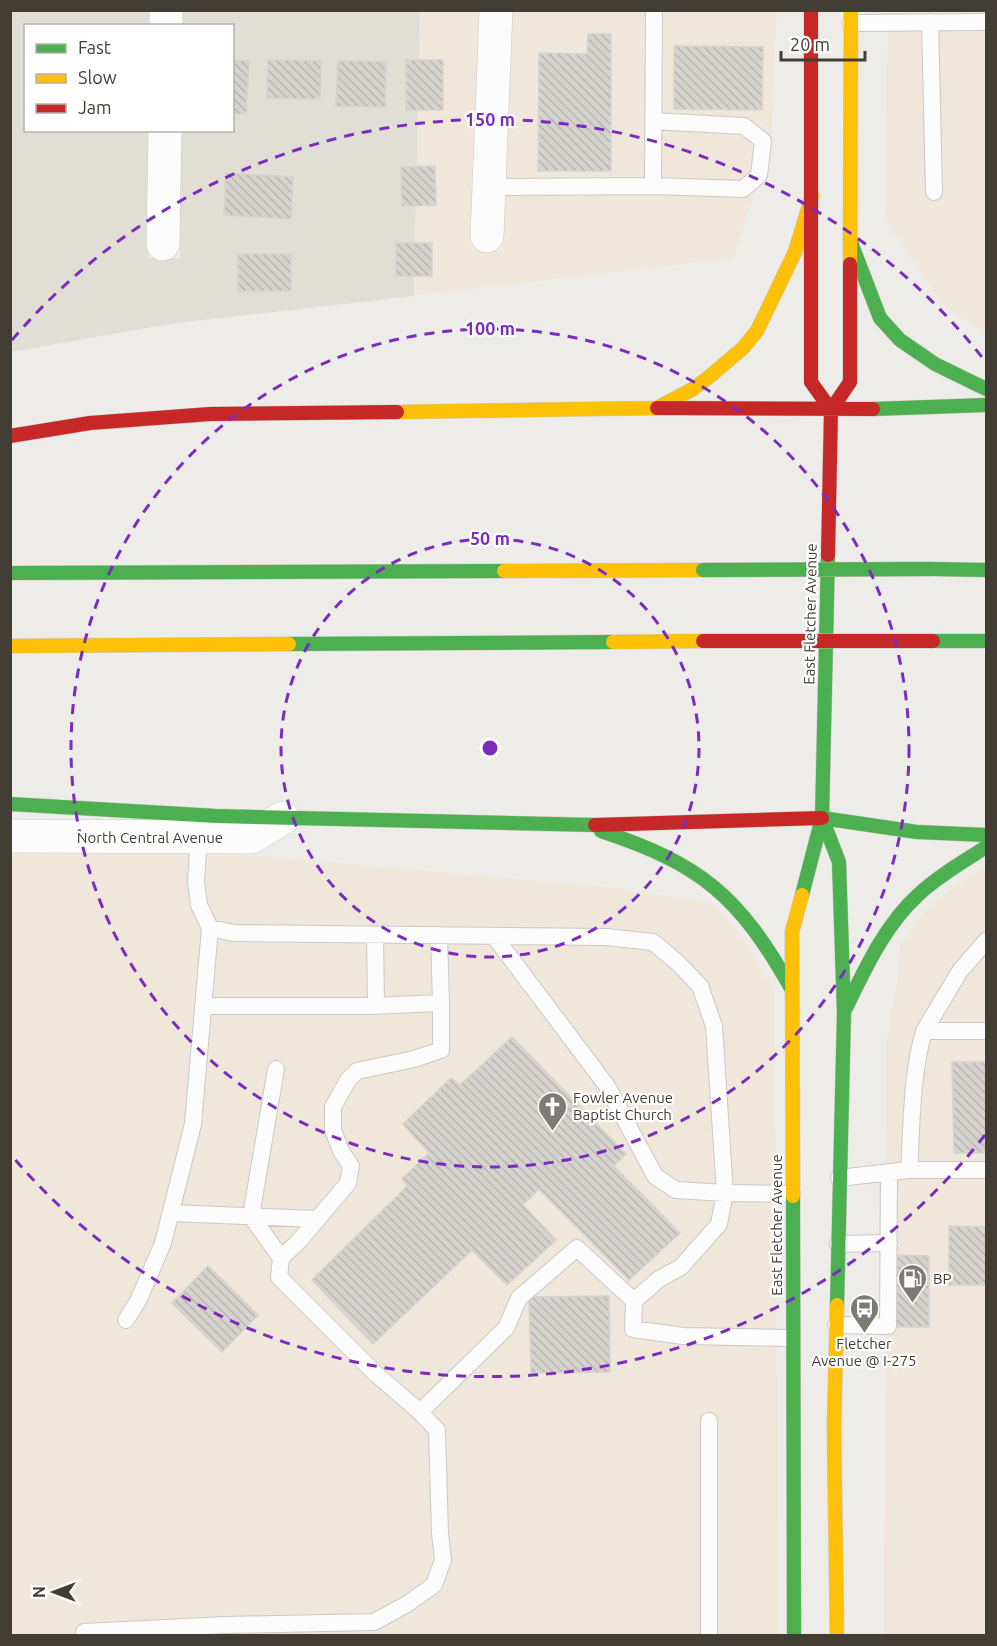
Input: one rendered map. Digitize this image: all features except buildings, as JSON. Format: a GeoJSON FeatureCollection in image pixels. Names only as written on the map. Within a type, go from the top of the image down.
{"type":"FeatureCollection","features":[{"type":"Feature","properties":{"kind":"main road"},"geometry":{"type":"LineString","coordinates":[[811,10],[811,382],[831,410]]}},
{"type":"Feature","properties":{"kind":"main road"},"geometry":{"type":"LineString","coordinates":[[831,410],[850,382],[851,17]]}},
{"type":"Feature","properties":{"kind":"main road"},"geometry":{"type":"LineString","coordinates":[[658,408],[693,389],[709,377],[743,348],[757,331],[795,252],[812,196]]}},
{"type":"Feature","properties":{"kind":"main road"},"geometry":{"type":"LineString","coordinates":[[850,240],[880,318],[900,340],[935,364],[966,381],[987,389]]}},
{"type":"Feature","properties":{"kind":"main road"},"geometry":{"type":"LineString","coordinates":[[10,436],[90,423],[210,414],[658,408],[831,410],[987,405]]}},
{"type":"Feature","properties":{"kind":"main road","name":"East Fletcher Avenue"},"geometry":{"type":"LineString","coordinates":[[794,1635],[792,932],[822,818],[831,410]]}},
{"type":"Feature","properties":{"kind":"main road"},"geometry":{"type":"LineString","coordinates":[[10,573],[987,570]]}},
{"type":"Feature","properties":{"kind":"main road"},"geometry":{"type":"LineString","coordinates":[[10,646],[987,641]]}},
{"type":"Feature","properties":{"kind":"main road"},"geometry":{"type":"LineString","coordinates":[[10,804],[97,811],[283,818],[585,825],[822,818],[917,832],[987,835]]}},
{"type":"Feature","properties":{"kind":"main road","name":"East Fletcher Avenue"},"geometry":{"type":"LineString","coordinates":[[822,818],[839,862],[844,1013],[834,1428],[837,1635]]}},
{"type":"Feature","properties":{"kind":"main road"},"geometry":{"type":"LineString","coordinates":[[585,825],[674,859],[714,885],[736,905],[757,930],[791,988]]}},
{"type":"Feature","properties":{"kind":"main road"},"geometry":{"type":"LineString","coordinates":[[844,1013],[861,976],[909,905],[950,871],[987,847]]}},
{"type":"Feature","properties":{"kind":"street"},"geometry":{"type":"LineString","coordinates":[[488,236],[496,10]]}},
{"type":"Feature","properties":{"kind":"street"},"geometry":{"type":"LineString","coordinates":[[164,244],[165,132]]}},
{"type":"Feature","properties":{"kind":"street","name":"North Central Avenue"},"geometry":{"type":"LineString","coordinates":[[10,836],[251,837],[283,818]]}},
{"type":"Feature","properties":{"kind":"lane"},"geometry":{"type":"LineString","coordinates":[[653,186],[654,10]]}},
{"type":"Feature","properties":{"kind":"lane"},"geometry":{"type":"LineString","coordinates":[[851,17],[930,22],[987,22]]}},
{"type":"Feature","properties":{"kind":"lane"},"geometry":{"type":"LineString","coordinates":[[930,22],[934,192]]}},
{"type":"Feature","properties":{"kind":"lane"},"geometry":{"type":"LineString","coordinates":[[489,187],[653,186],[743,189],[759,175],[763,141],[744,126],[653,121]]}},
{"type":"Feature","properties":{"kind":"lane"},"geometry":{"type":"LineString","coordinates":[[126,1320],[138,1300],[163,1243],[193,1124],[210,928],[199,905],[196,881],[199,837]]}},
{"type":"Feature","properties":{"kind":"lane"},"geometry":{"type":"LineString","coordinates":[[210,928],[234,933],[606,937],[653,942],[700,986],[714,1026],[725,1194],[719,1224],[681,1267],[659,1279],[634,1301],[633,1329],[683,1336],[792,1338]]}},
{"type":"Feature","properties":{"kind":"lane"},"geometry":{"type":"LineString","coordinates":[[375,934],[376,1006]]}},
{"type":"Feature","properties":{"kind":"lane"},"geometry":{"type":"LineString","coordinates":[[84,1632],[225,1625],[374,1623],[434,1585],[443,1560],[437,1430],[376,1374],[279,1278],[281,1258],[348,1183],[351,1166],[341,1151],[333,1130],[333,1107],[348,1080],[357,1071],[414,1059],[441,1050],[439,935]]}},
{"type":"Feature","properties":{"kind":"lane"},"geometry":{"type":"LineString","coordinates":[[494,936],[607,1086],[654,1176],[676,1190],[725,1194],[792,1194]]}},
{"type":"Feature","properties":{"kind":"lane"},"geometry":{"type":"LineString","coordinates":[[909,1170],[916,1072],[924,1031],[960,971],[987,941]]}},
{"type":"Feature","properties":{"kind":"lane"},"geometry":{"type":"LineString","coordinates":[[204,1006],[376,1006],[441,1003]]}},
{"type":"Feature","properties":{"kind":"lane"},"geometry":{"type":"LineString","coordinates":[[924,1031],[987,1031]]}},
{"type":"Feature","properties":{"kind":"lane"},"geometry":{"type":"LineString","coordinates":[[276,1069],[251,1216],[281,1258]]}},
{"type":"Feature","properties":{"kind":"lane"},"geometry":{"type":"LineString","coordinates":[[839,1178],[909,1170],[987,1170]]}},
{"type":"Feature","properties":{"kind":"lane"},"geometry":{"type":"LineString","coordinates":[[836,1325],[888,1326],[889,1173]]}},
{"type":"Feature","properties":{"kind":"lane"},"geometry":{"type":"LineString","coordinates":[[171,1213],[318,1219]]}},
{"type":"Feature","properties":{"kind":"lane"},"geometry":{"type":"LineString","coordinates":[[838,1244],[889,1243]]}},
{"type":"Feature","properties":{"kind":"lane"},"geometry":{"type":"LineString","coordinates":[[420,1412],[506,1328],[519,1298],[578,1248],[634,1301]]}},
{"type":"Feature","properties":{"kind":"lane"},"geometry":{"type":"LineString","coordinates":[[709,1421],[709,1635]]}},
{"type":"Feature","properties":{"kind":"shaded area"},"geometry":{"type":"Polygon","coordinates":[[[11,11],[150,11],[150,24],[24,24],[24,132],[149,132],[148,258],[180,258],[181,132],[234,132],[234,24],[182,24],[182,11],[420,12],[414,296],[169,324],[11,352],[11,11]]]}},
{"type":"Feature","properties":{"kind":"shaded area"},"geometry":{"type":"Polygon","coordinates":[[[777,11],[771,140],[734,258],[414,296],[420,12],[480,12],[471,249],[503,251],[512,12],[777,11]]]}},
{"type":"Feature","properties":{"kind":"shaded area"},"geometry":{"type":"Polygon","coordinates":[[[888,11],[986,11],[986,332],[945,307],[885,220],[888,11]]]}},
{"type":"Feature","properties":{"kind":"shaded area"},"geometry":{"type":"Polygon","coordinates":[[[10,833],[616,888],[712,903],[743,938],[775,992],[778,1635],[11,1635],[10,833]]]}},
{"type":"Feature","properties":{"kind":"shaded area"},"geometry":{"type":"Polygon","coordinates":[[[986,865],[986,1635],[884,1636],[887,1038],[897,981],[900,946],[922,914],[939,897],[986,865]]]}},
{"type":"Feature","properties":{"kind":"traffic: fast"},"geometry":{"type":"LineString","coordinates":[[850,240],[880,318],[900,340],[935,364],[986,389]]}},
{"type":"Feature","properties":{"kind":"traffic: fast"},"geometry":{"type":"LineString","coordinates":[[873,409],[986,405]]}},
{"type":"Feature","properties":{"kind":"traffic: fast"},"geometry":{"type":"LineString","coordinates":[[802,895],[822,818],[828,555]]}},
{"type":"Feature","properties":{"kind":"traffic: fast"},"geometry":{"type":"LineString","coordinates":[[932,569],[986,570]]}},
{"type":"Feature","properties":{"kind":"traffic: fast"},"geometry":{"type":"LineString","coordinates":[[703,570],[932,569]]}},
{"type":"Feature","properties":{"kind":"traffic: fast"},"geometry":{"type":"LineString","coordinates":[[10,573],[504,571]]}},
{"type":"Feature","properties":{"kind":"traffic: fast"},"geometry":{"type":"LineString","coordinates":[[933,641],[986,641]]}},
{"type":"Feature","properties":{"kind":"traffic: fast"},"geometry":{"type":"LineString","coordinates":[[289,644],[613,642]]}},
{"type":"Feature","properties":{"kind":"traffic: fast"},"geometry":{"type":"LineString","coordinates":[[10,804],[216,816],[595,825]]}},
{"type":"Feature","properties":{"kind":"traffic: fast"},"geometry":{"type":"LineString","coordinates":[[822,818],[839,862],[844,1013],[837,1305]]}},
{"type":"Feature","properties":{"kind":"traffic: fast"},"geometry":{"type":"LineString","coordinates":[[822,818],[917,832],[986,835]]}},
{"type":"Feature","properties":{"kind":"traffic: fast"},"geometry":{"type":"LineString","coordinates":[[601,831],[636,843],[666,857],[714,887],[753,929],[791,988]]}},
{"type":"Feature","properties":{"kind":"traffic: fast"},"geometry":{"type":"LineString","coordinates":[[846,1008],[877,948],[906,907],[934,882],[986,847]]}},
{"type":"Feature","properties":{"kind":"traffic: fast"},"geometry":{"type":"LineString","coordinates":[[793,1196],[794,1636]]}},
{"type":"Feature","properties":{"kind":"traffic: slow"},"geometry":{"type":"LineString","coordinates":[[850,264],[851,10]]}},
{"type":"Feature","properties":{"kind":"traffic: slow"},"geometry":{"type":"LineString","coordinates":[[659,407],[693,389],[709,377],[743,348],[757,331],[795,252],[812,196]]}},
{"type":"Feature","properties":{"kind":"traffic: slow"},"geometry":{"type":"LineString","coordinates":[[397,412],[657,408]]}},
{"type":"Feature","properties":{"kind":"traffic: slow"},"geometry":{"type":"LineString","coordinates":[[504,571],[703,570]]}},
{"type":"Feature","properties":{"kind":"traffic: slow"},"geometry":{"type":"LineString","coordinates":[[613,642],[703,641]]}},
{"type":"Feature","properties":{"kind":"traffic: slow"},"geometry":{"type":"LineString","coordinates":[[10,646],[289,644]]}},
{"type":"Feature","properties":{"kind":"traffic: slow"},"geometry":{"type":"LineString","coordinates":[[793,1196],[792,932],[802,895]]}},
{"type":"Feature","properties":{"kind":"traffic: slow"},"geometry":{"type":"LineString","coordinates":[[837,1305],[834,1428],[837,1636]]}},
{"type":"Feature","properties":{"kind":"traffic: jam"},"geometry":{"type":"LineString","coordinates":[[811,10],[811,382],[831,410]]}},
{"type":"Feature","properties":{"kind":"traffic: jam"},"geometry":{"type":"LineString","coordinates":[[828,555],[831,410],[850,382],[850,264]]}},
{"type":"Feature","properties":{"kind":"traffic: jam"},"geometry":{"type":"LineString","coordinates":[[657,408],[873,409]]}},
{"type":"Feature","properties":{"kind":"traffic: jam"},"geometry":{"type":"LineString","coordinates":[[10,436],[90,423],[210,414],[397,412]]}},
{"type":"Feature","properties":{"kind":"traffic: jam"},"geometry":{"type":"LineString","coordinates":[[703,641],[933,641]]}},
{"type":"Feature","properties":{"kind":"traffic: jam"},"geometry":{"type":"LineString","coordinates":[[595,825],[822,818]]}},
{"type":"Feature","properties":{"kind":"place","name":"Fowler Avenue Baptist Church"},"geometry":{"type":"Point","coordinates":[552,1132]}},
{"type":"Feature","properties":{"kind":"place","name":"BP"},"geometry":{"type":"Point","coordinates":[912,1304]}},
{"type":"Feature","properties":{"kind":"place","name":"Fletcher Avenue @ I-275"},"geometry":{"type":"Point","coordinates":[864,1334]}}]}
